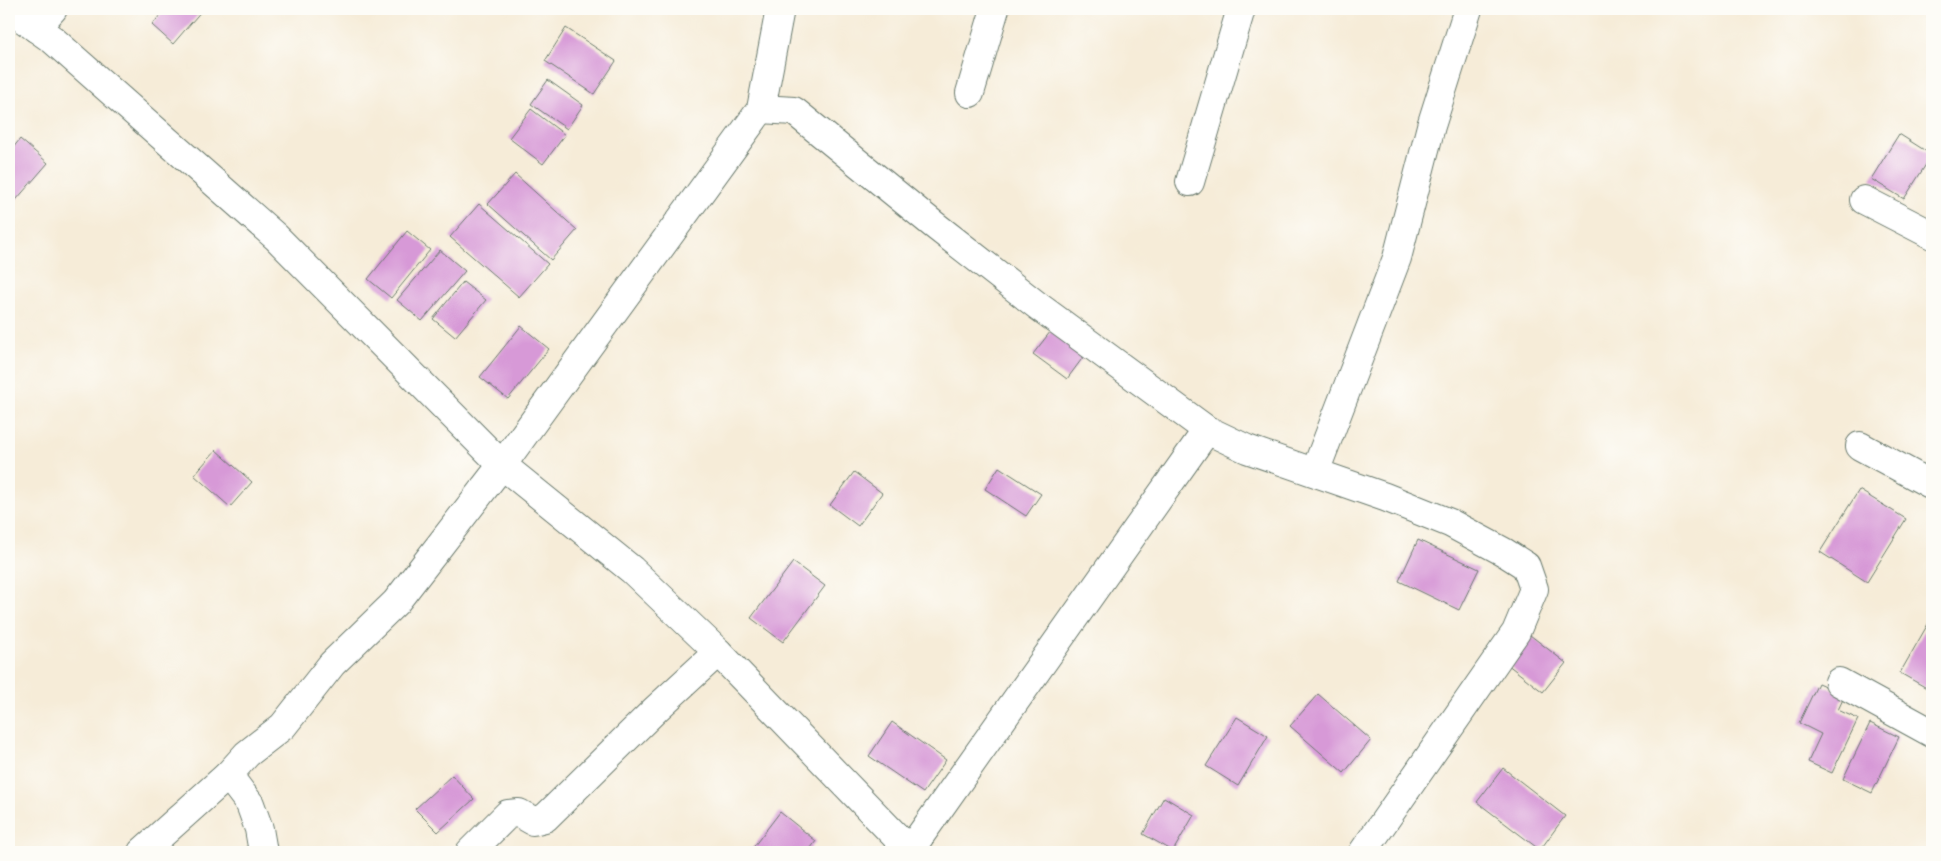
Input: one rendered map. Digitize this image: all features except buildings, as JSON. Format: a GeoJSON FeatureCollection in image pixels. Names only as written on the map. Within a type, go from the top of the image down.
{"type":"FeatureCollection","features":[{"type":"Feature","properties":{"kind":"street"},"geometry":{"type":"LineString","coordinates":[[9,9],[44,18],[60,46],[276,237],[502,465],[632,570],[718,652],[910,851],[1207,430]]}},
{"type":"Feature","properties":{"kind":"street"},"geometry":{"type":"LineString","coordinates":[[142,852],[228,775],[247,754],[282,726],[332,664],[396,602],[502,465],[760,109],[780,9]]}},
{"type":"Feature","properties":{"kind":"street"},"geometry":{"type":"LineString","coordinates":[[970,93],[995,9]]}},
{"type":"Feature","properties":{"kind":"street"},"geometry":{"type":"LineString","coordinates":[[1190,182],[1241,9]]}},
{"type":"Feature","properties":{"kind":"street"},"geometry":{"type":"LineString","coordinates":[[1315,472],[1397,258],[1431,126],[1468,9]]}},
{"type":"Feature","properties":{"kind":"street"},"geometry":{"type":"LineString","coordinates":[[760,109],[794,111],[932,224],[1030,300],[1207,430],[1247,449],[1385,497],[1450,523],[1526,566],[1534,589],[1516,632],[1363,852]]}},
{"type":"Feature","properties":{"kind":"street"},"geometry":{"type":"LineString","coordinates":[[1864,200],[1932,235]]}},
{"type":"Feature","properties":{"kind":"street"},"geometry":{"type":"LineString","coordinates":[[1860,446],[1932,485]]}},
{"type":"Feature","properties":{"kind":"street"},"geometry":{"type":"LineString","coordinates":[[470,852],[508,814],[519,813],[533,821],[545,818],[656,709],[718,652]]}},
{"type":"Feature","properties":{"kind":"street"},"geometry":{"type":"LineString","coordinates":[[1839,682],[1932,733]]}},
{"type":"Feature","properties":{"kind":"street"},"geometry":{"type":"LineString","coordinates":[[228,775],[250,804],[259,829],[263,852]]}}]}
